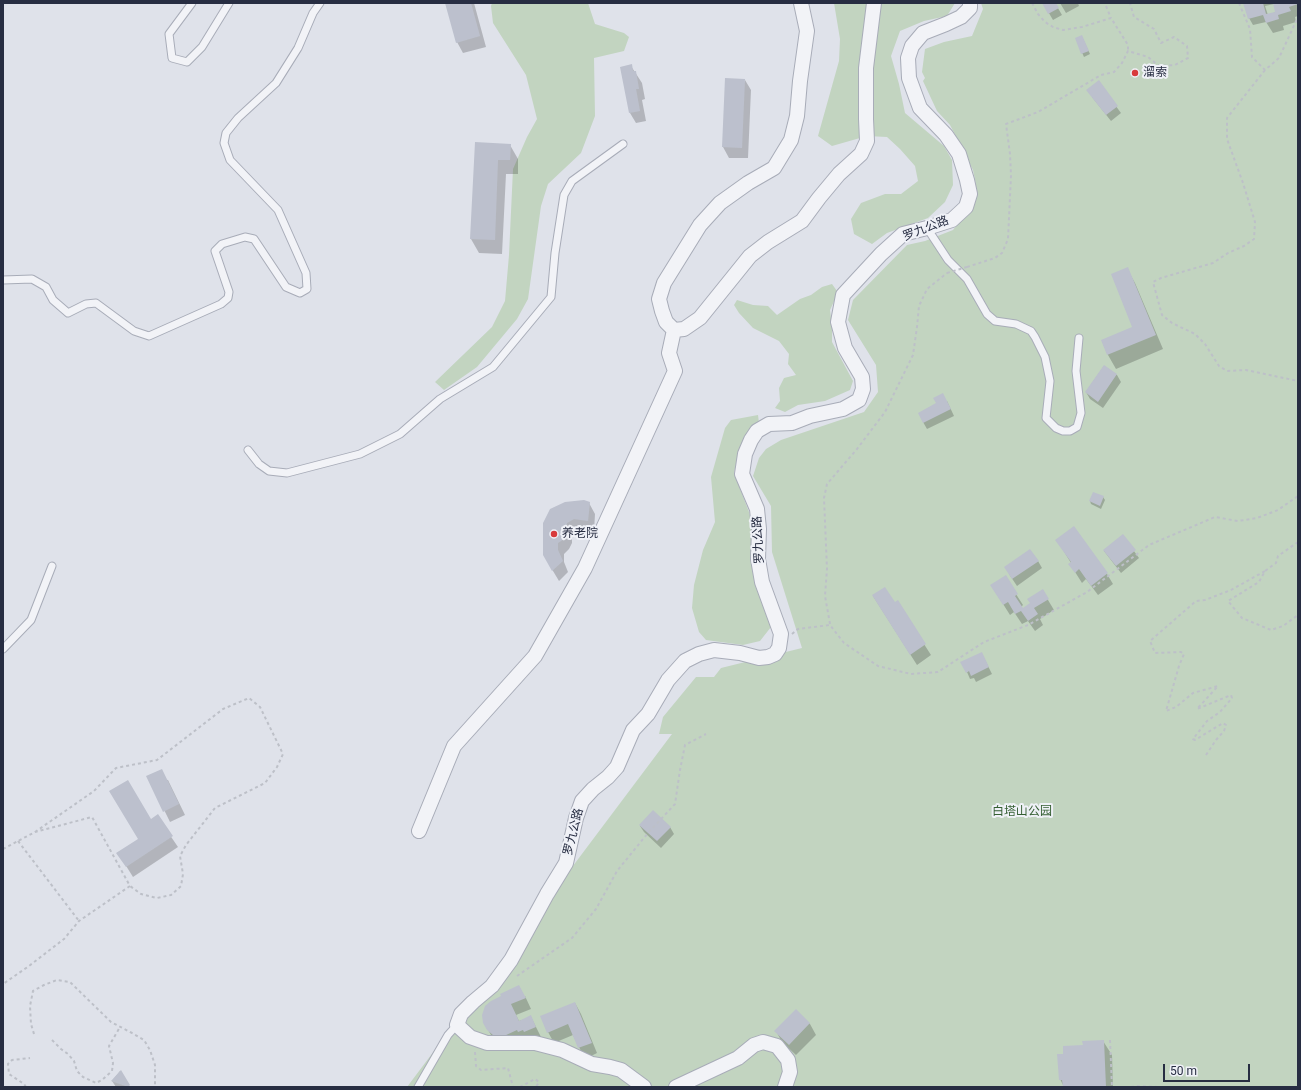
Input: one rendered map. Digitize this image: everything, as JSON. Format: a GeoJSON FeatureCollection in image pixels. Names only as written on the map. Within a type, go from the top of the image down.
{"type":"FeatureCollection","features":[{"type":"Feature","properties":{"kind":"street"},"geometry":{"type":"LineString","coordinates":[[674,330],[666,322],[659,299],[664,283],[700,225],[720,203],[748,183],[774,168],[791,140],[797,116],[807,32],[800,3]]}},
{"type":"Feature","properties":{"kind":"street"},"geometry":{"type":"LineString","coordinates":[[674,330],[684,329],[700,318],[750,256],[768,242],[802,221],[839,174],[861,154],[867,141],[866,68],[874,3]]}},
{"type":"Feature","properties":{"kind":"street","name":"罗九公路"},"geometry":{"type":"LineString","coordinates":[[457,1024],[461,1014],[492,986],[511,960],[547,894],[566,863],[576,818],[582,801],[593,789],[608,777],[617,766],[633,730],[648,714],[668,680],[685,662],[699,654],[714,650],[740,653],[759,658],[768,657],[775,654],[779,648],[781,634],[762,582],[758,559],[759,529],[757,509],[742,474],[745,454],[757,431],[769,424],[792,422],[810,416],[843,409],[859,400],[863,389],[862,377],[845,348],[838,322],[843,295],[881,254],[903,234],[952,220],[966,207],[970,194],[959,154],[946,135],[920,108],[909,78],[908,58],[912,46],[923,33],[961,17],[970,8],[970,3]]}},
{"type":"Feature","properties":{"kind":"street"},"geometry":{"type":"LineString","coordinates":[[419,831],[454,746],[535,656],[585,568],[675,371],[669,352],[674,330]]}},
{"type":"Feature","properties":{"kind":"street"},"geometry":{"type":"LineString","coordinates":[[457,1024],[470,1037],[487,1043],[535,1044],[562,1050],[592,1064],[621,1070],[644,1087]]}},
{"type":"Feature","properties":{"kind":"street"},"geometry":{"type":"LineString","coordinates":[[676,1087],[738,1058],[754,1045],[763,1042],[777,1046],[788,1060],[790,1072],[785,1087]]}},
{"type":"Feature","properties":{"kind":"lane"},"geometry":{"type":"LineString","coordinates":[[192,3],[169,34],[172,58],[187,62],[202,47],[229,3]]}},
{"type":"Feature","properties":{"kind":"lane"},"geometry":{"type":"LineString","coordinates":[[3,280],[32,279],[46,287],[53,300],[68,313],[86,304],[96,303],[134,331],[150,336],[221,304],[228,298],[229,292],[215,251],[222,244],[245,237],[254,239],[286,287],[300,293],[307,289],[306,273],[278,210],[230,160],[224,143],[226,133],[238,118],[276,83],[298,48],[313,13],[320,3]]}},
{"type":"Feature","properties":{"kind":"lane"},"geometry":{"type":"LineString","coordinates":[[248,450],[259,464],[269,472],[287,473],[360,454],[400,434],[440,399],[493,367],[551,297],[555,253],[564,195],[572,181],[623,144]]}},
{"type":"Feature","properties":{"kind":"lane"},"geometry":{"type":"LineString","coordinates":[[927,228],[948,260],[967,279],[987,314],[994,321],[1016,324],[1031,332],[1035,337],[1045,357],[1050,380],[1046,418],[1056,428],[1063,431],[1070,431],[1077,427],[1081,413],[1076,371],[1079,338]]}},
{"type":"Feature","properties":{"kind":"lane"},"geometry":{"type":"LineString","coordinates":[[3,649],[31,620],[52,566]]}},
{"type":"Feature","properties":{"kind":"lane","name":"罗九公路"},"geometry":{"type":"LineString","coordinates":[[418,1087],[448,1035],[457,1024]]}},
{"type":"Feature","properties":{"kind":"path"},"geometry":{"type":"LineString","coordinates":[[1032,3],[1044,22],[1052,27],[1063,30],[1082,27],[1111,18]]}},
{"type":"Feature","properties":{"kind":"path"},"geometry":{"type":"LineString","coordinates":[[1128,51],[1148,57],[1159,66],[1175,65],[1188,58],[1187,46],[1174,37],[1161,43],[1154,29],[1134,17],[1130,3]]}},
{"type":"Feature","properties":{"kind":"path"},"geometry":{"type":"LineString","coordinates":[[1239,3],[1250,29],[1252,57],[1265,70]]}},
{"type":"Feature","properties":{"kind":"path"},"geometry":{"type":"LineString","coordinates":[[1106,6],[1111,18],[1128,45],[1128,51],[1122,63],[1114,72],[1101,75],[1038,112],[1006,124],[1011,175],[1008,239],[1002,253],[995,258],[947,273],[927,289],[919,306],[913,355],[885,412],[857,449],[827,484],[824,498],[827,569],[825,596],[830,625],[844,643],[878,666],[911,674],[938,672],[984,642],[1028,625],[1087,592],[1149,545],[1215,517],[1238,521],[1257,518],[1278,510],[1298,496]]}},
{"type":"Feature","properties":{"kind":"path"},"geometry":{"type":"LineString","coordinates":[[1298,17],[1279,58],[1265,70],[1227,118],[1227,138],[1243,183],[1254,222],[1254,239],[1212,263],[1161,278],[1153,282],[1162,315],[1172,323],[1196,334],[1205,344],[1219,366],[1227,371],[1246,370],[1298,381]]}},
{"type":"Feature","properties":{"kind":"path"},"geometry":{"type":"LineString","coordinates":[[1206,755],[1224,731],[1226,725],[1223,723],[1195,740],[1193,739],[1207,721],[1220,712],[1232,698],[1231,695],[1197,709],[1218,686],[1193,693],[1176,707],[1166,711],[1184,654],[1181,652],[1155,653],[1150,641],[1196,601],[1205,600],[1231,590],[1276,563],[1278,556],[1298,542]]}},
{"type":"Feature","properties":{"kind":"path"},"geometry":{"type":"LineString","coordinates":[[1265,570],[1259,582],[1228,601],[1242,618],[1270,630],[1283,626],[1298,615]]}},
{"type":"Feature","properties":{"kind":"path"},"geometry":{"type":"LineString","coordinates":[[779,648],[782,649],[788,637],[798,629],[830,625]]}},
{"type":"Feature","properties":{"kind":"path"},"geometry":{"type":"LineString","coordinates":[[3,849],[35,832],[94,791],[116,768],[157,760],[223,709],[249,698],[260,707],[283,754],[277,767],[265,783],[215,808],[186,845],[180,856],[183,874],[181,886],[171,895],[157,898],[141,894],[130,886],[92,817],[35,832]]}},
{"type":"Feature","properties":{"kind":"path"},"geometry":{"type":"LineString","coordinates":[[517,976],[572,938],[596,909],[617,871],[648,833],[675,804],[685,745],[706,734]]}},
{"type":"Feature","properties":{"kind":"path"},"geometry":{"type":"LineString","coordinates":[[18,841],[78,921]]}},
{"type":"Feature","properties":{"kind":"path"},"geometry":{"type":"LineString","coordinates":[[3,984],[64,939],[78,921],[130,886]]}},
{"type":"Feature","properties":{"kind":"path"},"geometry":{"type":"LineString","coordinates":[[34,1034],[31,1024],[30,1006],[33,991],[57,980],[70,982],[111,1022],[144,1040],[150,1050],[155,1065],[155,1087]]}},
{"type":"Feature","properties":{"kind":"path"},"geometry":{"type":"LineString","coordinates":[[52,1040],[71,1058],[77,1071],[83,1077],[96,1083],[112,1071],[113,1063],[109,1046],[120,1027]]}},
{"type":"Feature","properties":{"kind":"path"},"geometry":{"type":"LineString","coordinates":[[475,1039],[476,1066],[481,1070],[508,1068],[513,1087]]}},
{"type":"Feature","properties":{"kind":"path"},"geometry":{"type":"LineString","coordinates":[[1110,1040],[1112,1087]]}},
{"type":"Feature","properties":{"kind":"path"},"geometry":{"type":"LineString","coordinates":[[26,1087],[9,1074],[8,1064],[12,1060],[30,1058]]}},
{"type":"Feature","properties":{"kind":"path"},"geometry":{"type":"LineString","coordinates":[[520,1087],[535,1079],[539,1082],[536,1087]]}},
{"type":"Feature","properties":{"kind":"path"},"geometry":{"type":"LineString","coordinates":[[1130,1087],[1160,1087]]}},
{"type":"Feature","properties":{"kind":"green space"},"geometry":{"type":"Polygon","coordinates":[[[492,3],[588,3],[595,24],[624,33],[629,37],[624,51],[594,58],[595,116],[581,153],[548,184],[541,206],[528,299],[517,319],[477,367],[444,390],[435,382],[492,327],[505,301],[509,255],[513,169],[527,137],[537,119],[526,75],[493,23],[492,3]]]}},
{"type":"Feature","properties":{"kind":"green space"},"geometry":{"type":"Polygon","coordinates":[[[834,3],[955,3],[947,16],[924,21],[900,31],[891,56],[905,113],[944,146],[952,160],[953,185],[945,202],[928,218],[887,233],[872,244],[854,234],[851,219],[861,203],[885,194],[901,194],[918,181],[915,166],[887,137],[867,136],[832,146],[818,136],[839,61],[840,39],[834,3]]]}},
{"type":"Feature","properties":{"kind":"green space","name":"白塔山公园"},"geometry":{"type":"Polygon","coordinates":[[[981,3],[1298,3],[1298,1087],[407,1087],[672,734],[659,734],[663,717],[696,677],[714,677],[721,668],[802,648],[772,552],[771,506],[753,476],[759,458],[766,449],[781,440],[864,412],[878,392],[876,365],[848,320],[853,300],[907,245],[925,241],[953,230],[972,205],[976,185],[973,170],[950,125],[937,111],[923,81],[925,78],[922,72],[925,49],[944,42],[972,36],[983,9],[981,3]]]}},
{"type":"Feature","properties":{"kind":"green space"},"geometry":{"type":"Polygon","coordinates":[[[832,284],[837,291],[830,310],[832,342],[853,381],[850,390],[825,401],[798,405],[785,412],[775,408],[780,401],[779,388],[784,378],[796,375],[788,364],[789,354],[779,341],[753,328],[739,313],[734,305],[737,300],[753,305],[768,306],[777,315],[800,299],[811,295],[822,287],[832,284]]]}},
{"type":"Feature","properties":{"kind":"green space"},"geometry":{"type":"Polygon","coordinates":[[[758,415],[759,423],[744,439],[738,455],[734,473],[749,512],[754,532],[764,605],[771,627],[760,641],[743,645],[706,640],[699,632],[692,608],[694,585],[703,550],[715,522],[711,477],[725,428],[731,420],[758,415]]]}},
{"type":"Feature","properties":{"kind":"building"},"geometry":{"type":"Polygon","coordinates":[[[445,3],[471,3],[480,36],[456,43],[445,3]]]}},
{"type":"Feature","properties":{"kind":"building"},"geometry":{"type":"Polygon","coordinates":[[[1042,3],[1056,3],[1059,8],[1048,14],[1042,3]]]}},
{"type":"Feature","properties":{"kind":"building"},"geometry":{"type":"Polygon","coordinates":[[[1243,3],[1263,3],[1266,14],[1275,12],[1273,3],[1298,4],[1289,7],[1291,11],[1278,15],[1279,19],[1266,23],[1263,15],[1248,19],[1243,3]]]}},
{"type":"Feature","properties":{"kind":"building"},"geometry":{"type":"Polygon","coordinates":[[[1082,35],[1089,51],[1081,54],[1075,38],[1082,35]]]}},
{"type":"Feature","properties":{"kind":"building"},"geometry":{"type":"Polygon","coordinates":[[[632,64],[633,71],[636,71],[639,89],[636,89],[640,111],[629,113],[620,67],[632,64]]]}},
{"type":"Feature","properties":{"kind":"building"},"geometry":{"type":"Polygon","coordinates":[[[725,78],[745,79],[742,148],[722,147],[725,78]]]}},
{"type":"Feature","properties":{"kind":"building"},"geometry":{"type":"Polygon","coordinates":[[[1099,80],[1118,106],[1106,115],[1086,90],[1099,80]]]}},
{"type":"Feature","properties":{"kind":"building"},"geometry":{"type":"Polygon","coordinates":[[[475,142],[511,144],[510,160],[498,160],[495,240],[470,239],[475,142]]]}},
{"type":"Feature","properties":{"kind":"building"},"geometry":{"type":"Polygon","coordinates":[[[1128,267],[1156,335],[1107,355],[1101,340],[1132,327],[1111,274],[1128,267]]]}},
{"type":"Feature","properties":{"kind":"building"},"geometry":{"type":"Polygon","coordinates":[[[1104,365],[1117,374],[1098,402],[1085,392],[1104,365]]]}},
{"type":"Feature","properties":{"kind":"building"},"geometry":{"type":"Polygon","coordinates":[[[943,393],[951,409],[923,423],[918,413],[936,403],[933,398],[943,393]]]}},
{"type":"Feature","properties":{"kind":"building"},"geometry":{"type":"Polygon","coordinates":[[[1093,492],[1104,496],[1100,506],[1089,501],[1093,492]]]}},
{"type":"Feature","properties":{"kind":"building","name":"养老院"},"geometry":{"type":"Polygon","coordinates":[[[584,500],[590,502],[588,521],[574,519],[567,523],[564,539],[558,543],[558,550],[563,561],[552,571],[543,555],[543,523],[550,509],[565,502],[584,500]]]}},
{"type":"Feature","properties":{"kind":"building"},"geometry":{"type":"Polygon","coordinates":[[[1074,526],[1108,573],[1091,586],[1079,569],[1075,573],[1068,564],[1071,562],[1055,540],[1074,526]]]}},
{"type":"Feature","properties":{"kind":"building"},"geometry":{"type":"Polygon","coordinates":[[[1123,534],[1136,550],[1116,566],[1103,550],[1123,534]]]}},
{"type":"Feature","properties":{"kind":"building"},"geometry":{"type":"Polygon","coordinates":[[[1030,549],[1039,561],[1012,579],[1004,567],[1030,549]]]}},
{"type":"Feature","properties":{"kind":"building"},"geometry":{"type":"Polygon","coordinates":[[[1006,575],[1018,594],[1015,596],[1023,608],[1030,603],[1027,599],[1043,589],[1049,599],[1034,608],[1038,614],[1028,621],[1021,611],[1015,614],[1008,602],[1003,605],[990,585],[1006,575]]]}},
{"type":"Feature","properties":{"kind":"building"},"geometry":{"type":"Polygon","coordinates":[[[885,587],[895,602],[898,600],[926,644],[910,655],[872,595],[885,587]]]}},
{"type":"Feature","properties":{"kind":"building"},"geometry":{"type":"Polygon","coordinates":[[[982,652],[989,667],[971,676],[969,671],[966,673],[960,662],[982,652]]]}},
{"type":"Feature","properties":{"kind":"building"},"geometry":{"type":"Polygon","coordinates":[[[162,769],[179,804],[163,812],[146,776],[162,769]]]}},
{"type":"Feature","properties":{"kind":"building"},"geometry":{"type":"Polygon","coordinates":[[[128,780],[151,819],[158,814],[173,836],[126,867],[116,853],[138,839],[109,791],[128,780]]]}},
{"type":"Feature","properties":{"kind":"building"},"geometry":{"type":"Polygon","coordinates":[[[653,810],[671,827],[657,841],[639,825],[653,810]]]}},
{"type":"Feature","properties":{"kind":"building"},"geometry":{"type":"Polygon","coordinates":[[[519,985],[526,998],[511,1004],[519,1021],[531,1015],[536,1027],[524,1032],[523,1030],[518,1032],[517,1030],[504,1036],[493,1035],[487,1030],[483,1023],[482,1015],[485,1006],[501,996],[500,994],[519,985]]]}},
{"type":"Feature","properties":{"kind":"building"},"geometry":{"type":"Polygon","coordinates":[[[575,1002],[592,1043],[578,1048],[568,1024],[547,1033],[540,1016],[575,1002]]]}},
{"type":"Feature","properties":{"kind":"building"},"geometry":{"type":"Polygon","coordinates":[[[796,1009],[810,1023],[789,1045],[774,1031],[796,1009]]]}},
{"type":"Feature","properties":{"kind":"building"},"geometry":{"type":"Polygon","coordinates":[[[1104,1040],[1106,1087],[1063,1087],[1062,1080],[1059,1080],[1057,1054],[1063,1054],[1063,1046],[1083,1045],[1082,1041],[1104,1040]]]}},
{"type":"Feature","properties":{"kind":"building"},"geometry":{"type":"Polygon","coordinates":[[[121,1070],[130,1085],[128,1087],[111,1081],[121,1070]]]}},
{"type":"Feature","properties":{"kind":"place","name":"溜索"},"geometry":{"type":"Point","coordinates":[1135,73]}},
{"type":"Feature","properties":{"kind":"place","name":"养老院"},"geometry":{"type":"Point","coordinates":[554,534]}}]}
